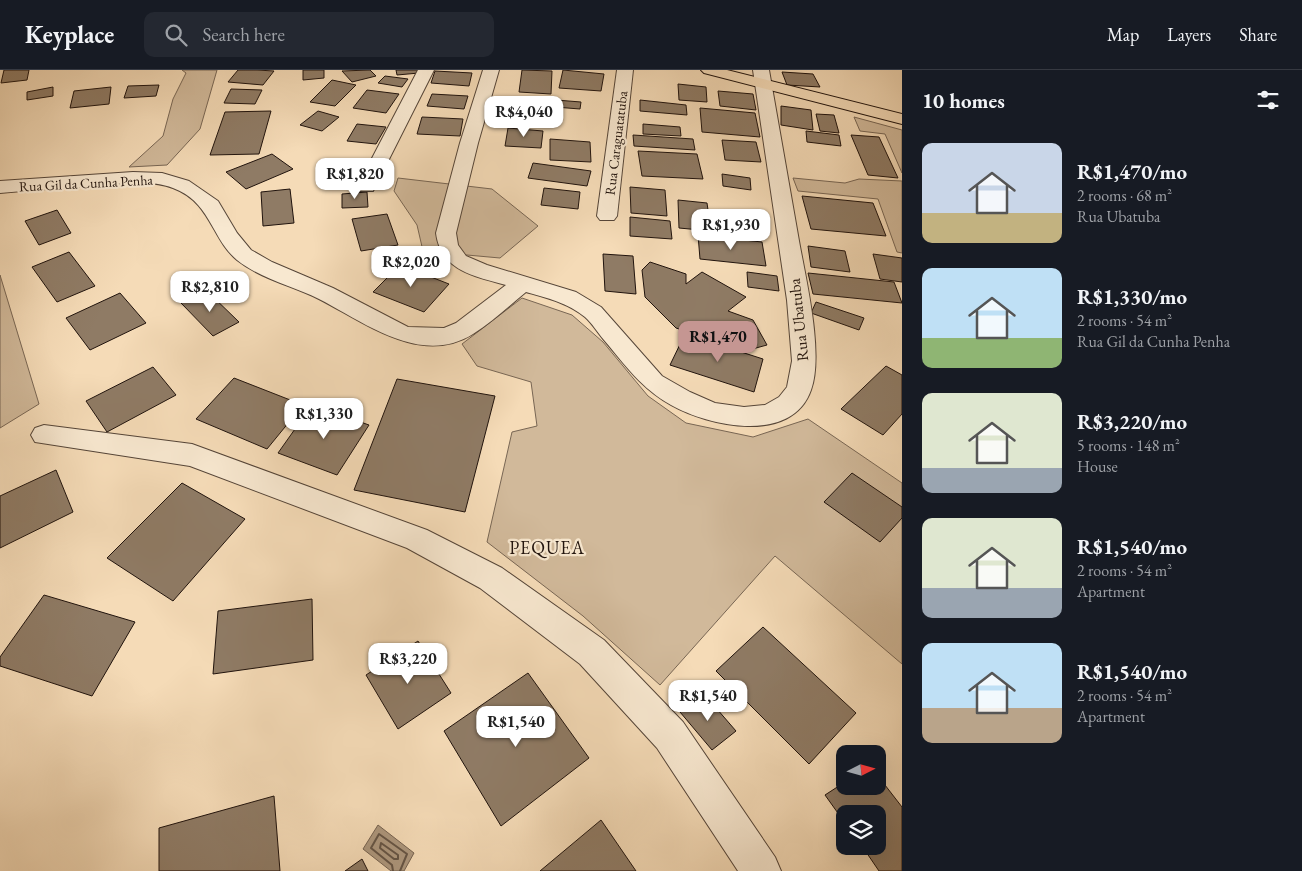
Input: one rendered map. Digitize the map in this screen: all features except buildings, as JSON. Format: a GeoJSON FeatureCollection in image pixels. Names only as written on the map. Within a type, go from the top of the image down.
{"type":"FeatureCollection","features":[{"type":"Feature","properties":{"kind":"main road"},"geometry":{"type":"LineString","coordinates":[[709,70],[763,77],[902,119]]}},
{"type":"Feature","properties":{"kind":"street"},"geometry":{"type":"LineString","coordinates":[[366,187],[426,70]]}},
{"type":"Feature","properties":{"kind":"street","name":"Rua Ubatuba"},"geometry":{"type":"LineString","coordinates":[[491,70],[469,143],[446,233],[448,246],[459,261],[479,270],[568,297],[593,312],[653,382],[681,399],[712,412],[744,417],[770,414],[788,404],[799,390],[804,361],[798,300],[763,77]]}},
{"type":"Feature","properties":{"kind":"street","name":"Rua Caraguatatuba"},"geometry":{"type":"LineString","coordinates":[[607,216],[624,70]]}},
{"type":"Feature","properties":{"kind":"street","name":"Rua Gil da Cunha Penha"},"geometry":{"type":"LineString","coordinates":[[0,187],[133,178],[162,179],[182,185],[211,204],[228,236],[244,255],[264,267],[325,293],[403,334],[426,337],[448,336],[464,329],[522,284]]}},
{"type":"Feature","properties":{"kind":"street"},"geometry":{"type":"LineString","coordinates":[[44,435],[192,455],[417,539],[491,578],[592,652],[670,736],[761,871]]}},
{"type":"Feature","properties":{"kind":"shaded area"},"geometry":{"type":"Polygon","coordinates":[[[182,70],[217,70],[200,129],[167,165],[129,167],[163,136],[173,99],[186,73],[182,70]]]}},
{"type":"Feature","properties":{"kind":"shaded area"},"geometry":{"type":"Polygon","coordinates":[[[854,117],[902,130],[902,173],[885,134],[860,131],[854,117]]]}},
{"type":"Feature","properties":{"kind":"shaded area"},"geometry":{"type":"Polygon","coordinates":[[[398,178],[492,189],[538,226],[500,258],[423,251],[417,225],[394,191],[398,178]]]}},
{"type":"Feature","properties":{"kind":"shaded area"},"geometry":{"type":"Polygon","coordinates":[[[793,178],[845,183],[859,179],[902,181],[902,253],[897,252],[878,199],[798,191],[793,178]]]}},
{"type":"Feature","properties":{"kind":"shaded area"},"geometry":{"type":"Polygon","coordinates":[[[0,275],[39,404],[0,428],[0,275]]]}},
{"type":"Feature","properties":{"kind":"shaded area"},"geometry":{"type":"Polygon","coordinates":[[[522,298],[572,315],[603,342],[648,396],[686,423],[753,437],[808,419],[902,483],[902,664],[775,556],[660,685],[583,616],[487,542],[512,432],[537,426],[531,382],[477,366],[462,344],[522,298]]]}},
{"type":"Feature","properties":{"kind":"water"},"geometry":{"type":"Polygon","coordinates":[[[378,825],[414,853],[404,871],[391,871],[363,849],[378,825]]]}},
{"type":"Feature","properties":{"kind":"district","name":"PEQUEA"},"geometry":{"type":"Point","coordinates":[547,548]}}]}
